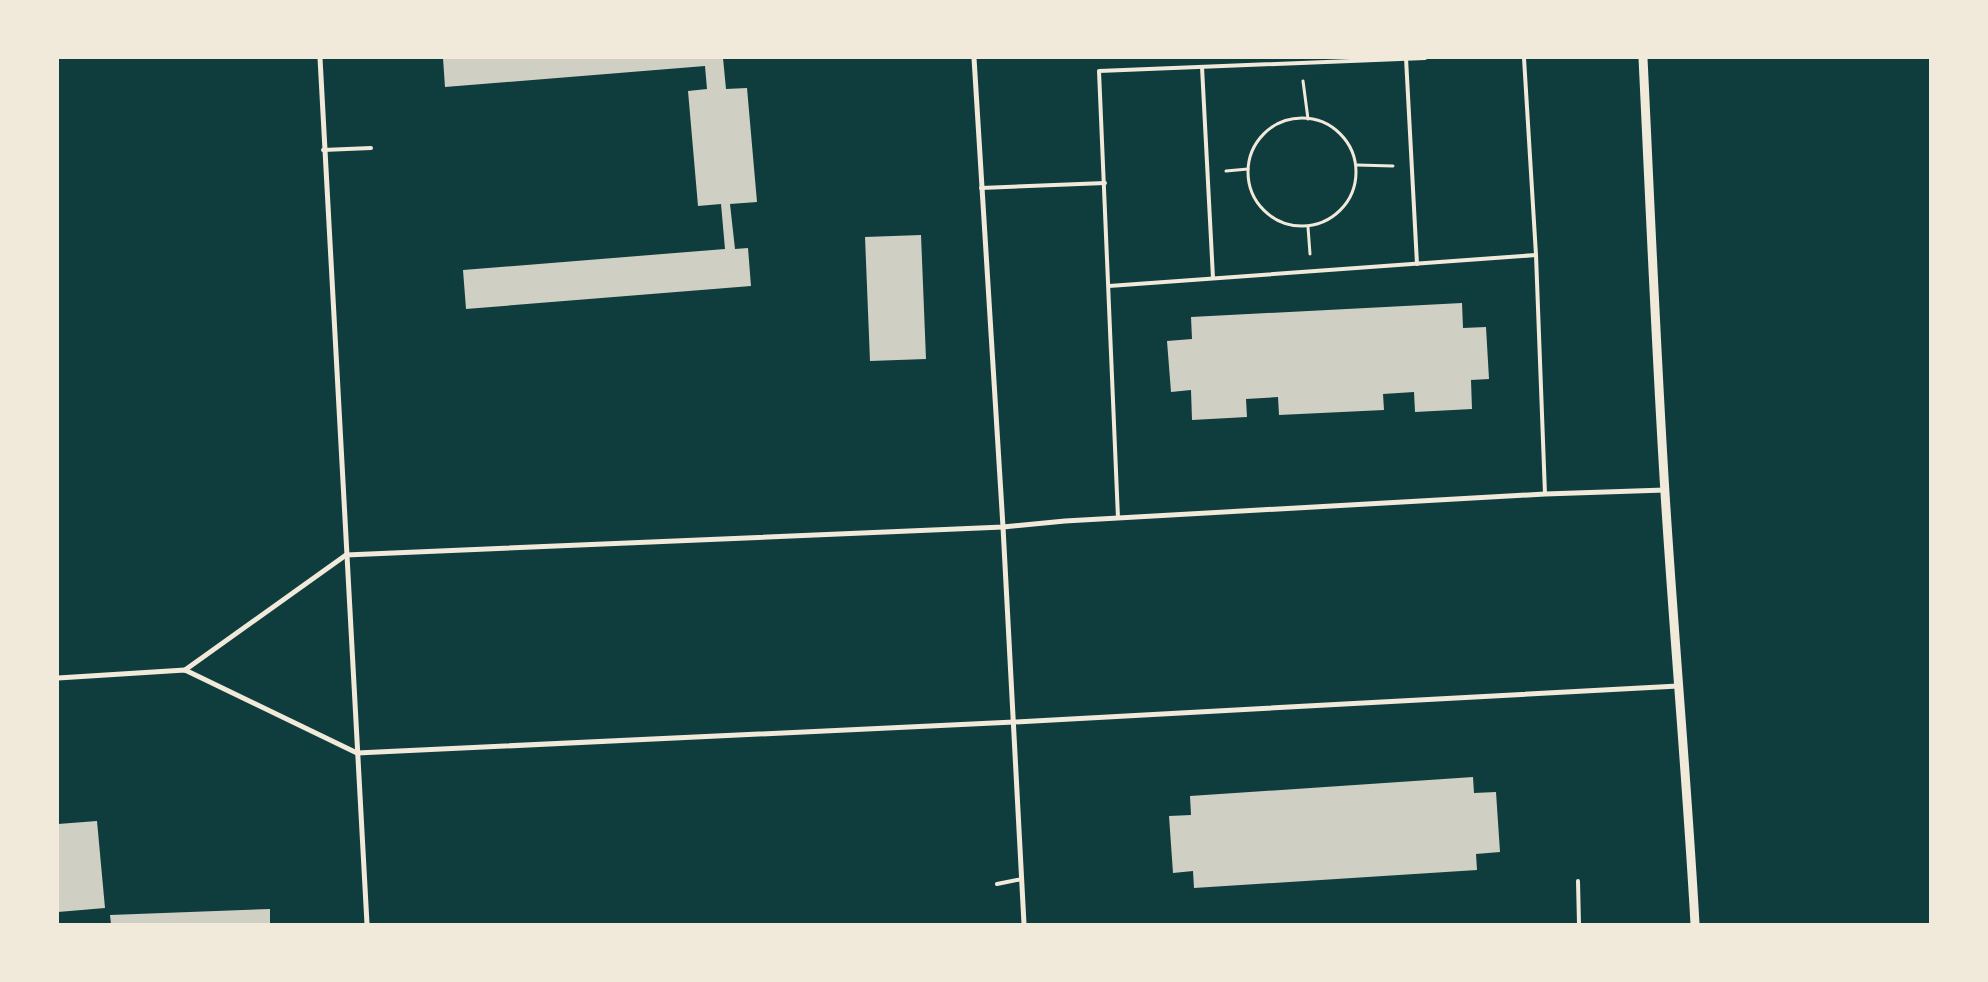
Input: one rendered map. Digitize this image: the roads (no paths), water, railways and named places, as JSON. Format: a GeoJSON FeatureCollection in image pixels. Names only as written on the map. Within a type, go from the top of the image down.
{"type":"FeatureCollection","features":[{"type":"Feature","properties":{"kind":"street"},"geometry":{"type":"LineString","coordinates":[[320,58],[367,924]]}},
{"type":"Feature","properties":{"kind":"street"},"geometry":{"type":"LineString","coordinates":[[974,58],[1003,527],[1024,924]]}},
{"type":"Feature","properties":{"kind":"street"},"geometry":{"type":"LineString","coordinates":[[1643,58],[1665,490],[1678,686],[1686,770],[1695,924]]}},
{"type":"Feature","properties":{"kind":"street"},"geometry":{"type":"LineString","coordinates":[[185,670],[346,555],[1003,527],[1118,518],[1545,494],[1665,490]]}},
{"type":"Feature","properties":{"kind":"street"},"geometry":{"type":"LineString","coordinates":[[58,678],[185,670],[358,753],[1014,722],[1678,686]]}},
{"type":"Feature","properties":{"kind":"lane"},"geometry":{"type":"LineString","coordinates":[[1406,58],[1417,264]]}},
{"type":"Feature","properties":{"kind":"lane"},"geometry":{"type":"LineString","coordinates":[[1118,518],[1099,71],[1301,63],[1328,60],[1425,58]]}},
{"type":"Feature","properties":{"kind":"lane"},"geometry":{"type":"LineString","coordinates":[[1524,58],[1536,255],[1545,494]]}},
{"type":"Feature","properties":{"kind":"lane"},"geometry":{"type":"LineString","coordinates":[[1202,67],[1213,278]]}},
{"type":"Feature","properties":{"kind":"lane"},"geometry":{"type":"LineString","coordinates":[[324,150],[371,148]]}},
{"type":"Feature","properties":{"kind":"lane"},"geometry":{"type":"LineString","coordinates":[[981,188],[1105,182]]}},
{"type":"Feature","properties":{"kind":"lane"},"geometry":{"type":"LineString","coordinates":[[1109,286],[1536,255]]}},
{"type":"Feature","properties":{"kind":"lane"},"geometry":{"type":"LineString","coordinates":[[998,884],[1022,879]]}},
{"type":"Feature","properties":{"kind":"lane"},"geometry":{"type":"LineString","coordinates":[[1578,881],[1579,924]]}}]}
